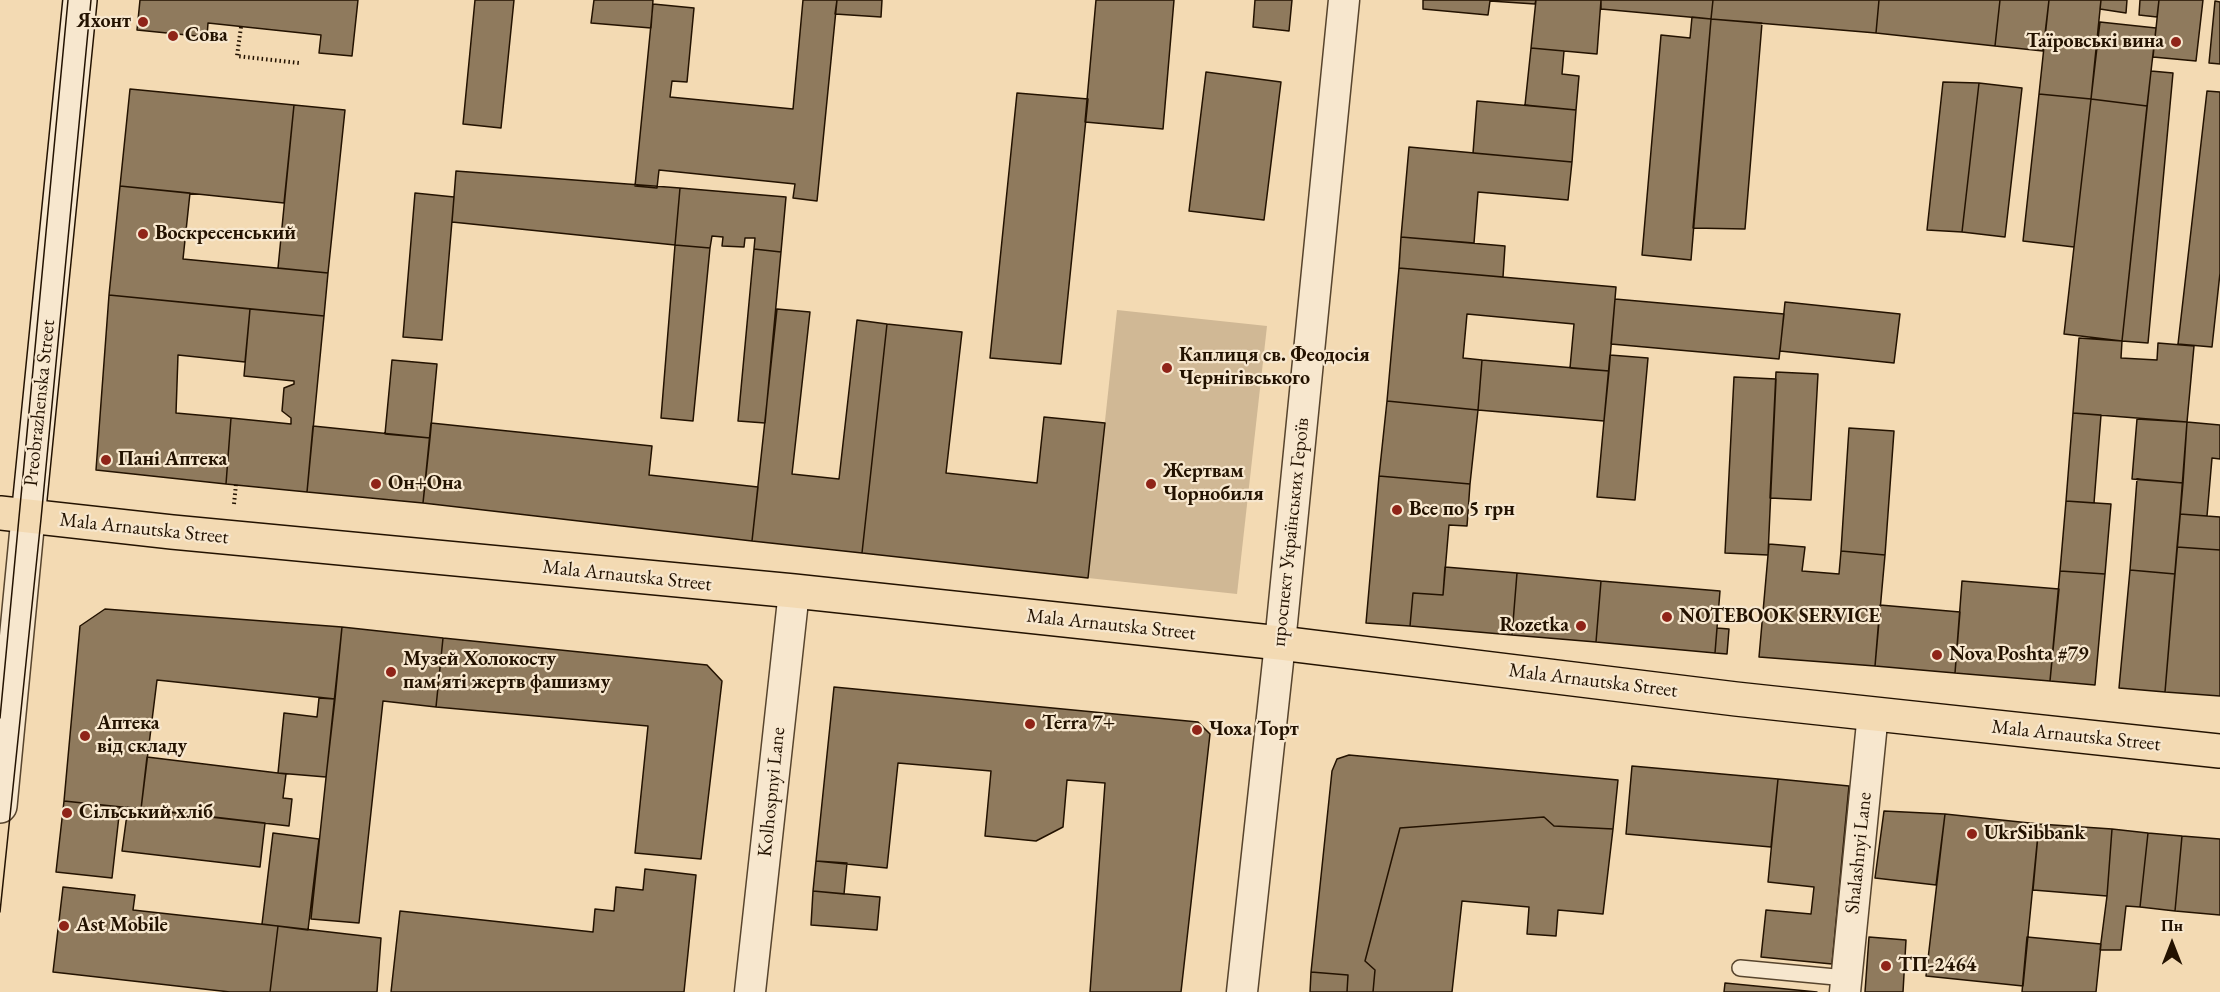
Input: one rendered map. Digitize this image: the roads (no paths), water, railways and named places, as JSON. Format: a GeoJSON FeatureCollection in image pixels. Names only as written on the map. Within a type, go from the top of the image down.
{"type":"FeatureCollection","features":[{"type":"Feature","properties":{"kind":"main road","name":"Preobrazhenska Street"},"geometry":{"type":"LineString","coordinates":[[0,806],[14,516],[80,0]]}},
{"type":"Feature","properties":{"kind":"main road","name":"Mala Arnautska Street"},"geometry":{"type":"LineString","coordinates":[[14,516],[794,591],[1280,643],[1736,699],[2220,751]]}},
{"type":"Feature","properties":{"kind":"street","name":"проспект Українських Героїв"},"geometry":{"type":"LineString","coordinates":[[1242,992],[1280,643],[1344,0]]}},
{"type":"Feature","properties":{"kind":"street","name":"Kolhospnyi Lane"},"geometry":{"type":"LineString","coordinates":[[750,992],[794,591]]}},
{"type":"Feature","properties":{"kind":"street","name":"Shalashnyi Lane"},"geometry":{"type":"LineString","coordinates":[[1846,985],[1872,713]]}},
{"type":"Feature","properties":{"kind":"lane"},"geometry":{"type":"LineString","coordinates":[[1740,968],[1846,985]]}},
{"type":"Feature","properties":{"kind":"tram line"},"geometry":{"type":"LineString","coordinates":[[0,718],[68,0]]}},
{"type":"Feature","properties":{"kind":"tram line"},"geometry":{"type":"LineString","coordinates":[[0,912],[91,0]]}},
{"type":"Feature","properties":{"kind":"place","name":"Яхонт"},"geometry":{"type":"Point","coordinates":[143,22]}},
{"type":"Feature","properties":{"kind":"place","name":"Сова"},"geometry":{"type":"Point","coordinates":[173,36]}},
{"type":"Feature","properties":{"kind":"place","name":"Таїровські вина"},"geometry":{"type":"Point","coordinates":[2176,42]}},
{"type":"Feature","properties":{"kind":"place","name":"Воскресенський"},"geometry":{"type":"Point","coordinates":[143,234]}},
{"type":"Feature","properties":{"kind":"place","name":"Каплиця св. Феодосія Чернігівського"},"geometry":{"type":"Point","coordinates":[1167,368]}},
{"type":"Feature","properties":{"kind":"place","name":"Панi Аптека"},"geometry":{"type":"Point","coordinates":[106,460]}},
{"type":"Feature","properties":{"kind":"place","name":"Он+Она"},"geometry":{"type":"Point","coordinates":[376,484]}},
{"type":"Feature","properties":{"kind":"place","name":"Жертвам Чорнобиля"},"geometry":{"type":"Point","coordinates":[1151,484]}},
{"type":"Feature","properties":{"kind":"place","name":"Все по 5 грн"},"geometry":{"type":"Point","coordinates":[1397,510]}},
{"type":"Feature","properties":{"kind":"place","name":"NOTEBOOK SERVICE"},"geometry":{"type":"Point","coordinates":[1667,617]}},
{"type":"Feature","properties":{"kind":"place","name":"Rozetka"},"geometry":{"type":"Point","coordinates":[1581,626]}},
{"type":"Feature","properties":{"kind":"place","name":"Nova Poshta #79"},"geometry":{"type":"Point","coordinates":[1937,655]}},
{"type":"Feature","properties":{"kind":"place","name":"Музей Холокосту пам'яті жертв фашизму"},"geometry":{"type":"Point","coordinates":[391,672]}},
{"type":"Feature","properties":{"kind":"place","name":"Terra 7+"},"geometry":{"type":"Point","coordinates":[1030,724]}},
{"type":"Feature","properties":{"kind":"place","name":"Чоха Торт"},"geometry":{"type":"Point","coordinates":[1197,730]}},
{"type":"Feature","properties":{"kind":"place","name":"Аптека від складу"},"geometry":{"type":"Point","coordinates":[85,736]}},
{"type":"Feature","properties":{"kind":"place","name":"Сільський хліб"},"geometry":{"type":"Point","coordinates":[67,813]}},
{"type":"Feature","properties":{"kind":"place","name":"UkrSibbank"},"geometry":{"type":"Point","coordinates":[1972,834]}},
{"type":"Feature","properties":{"kind":"place","name":"Ast Mobile"},"geometry":{"type":"Point","coordinates":[64,926]}},
{"type":"Feature","properties":{"kind":"place","name":"ТП-2464"},"geometry":{"type":"Point","coordinates":[1886,966]}}]}
